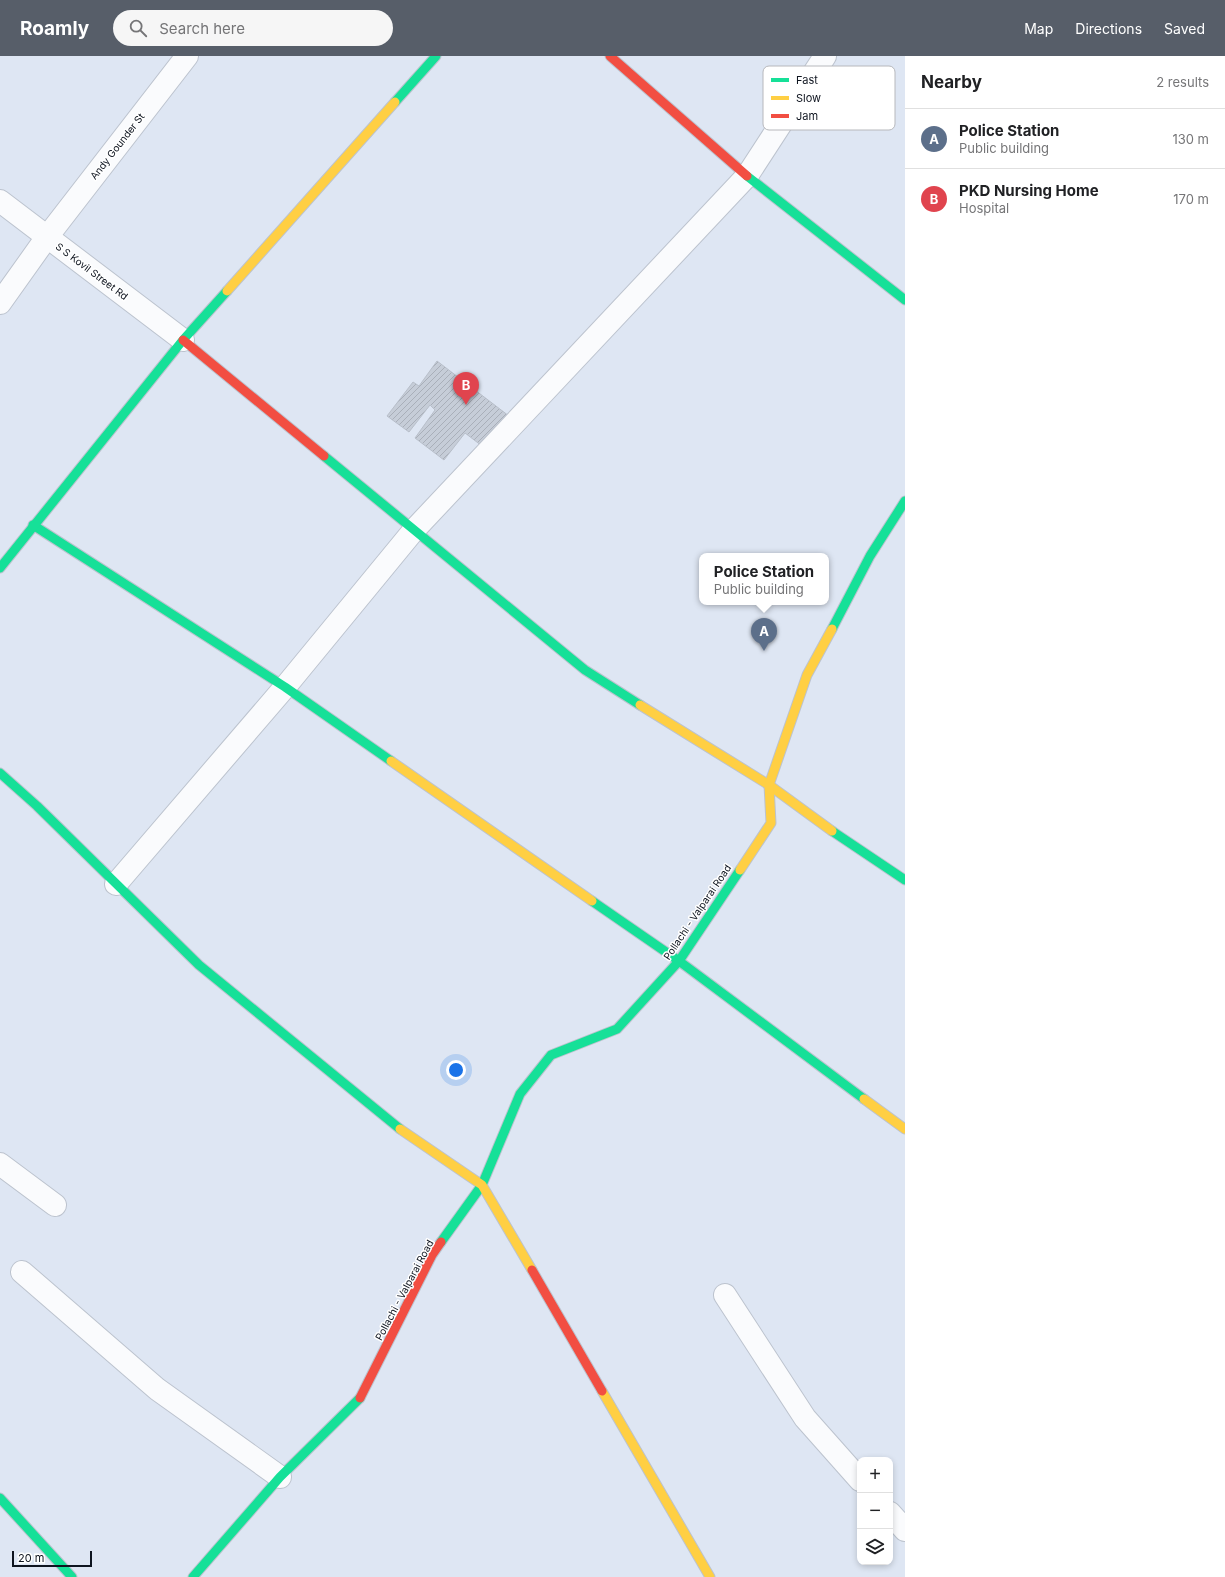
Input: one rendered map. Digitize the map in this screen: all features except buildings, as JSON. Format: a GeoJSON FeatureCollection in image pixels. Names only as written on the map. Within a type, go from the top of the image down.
{"type":"FeatureCollection","features":[{"type":"Feature","properties":{"kind":"street","name":"Andy Gounder St"},"geometry":{"type":"LineString","coordinates":[[0,303],[47,236],[187,56]]}},
{"type":"Feature","properties":{"kind":"street"},"geometry":{"type":"LineString","coordinates":[[0,568],[183,340],[436,56]]}},
{"type":"Feature","properties":{"kind":"street"},"geometry":{"type":"LineString","coordinates":[[610,56],[747,176],[905,300]]}},
{"type":"Feature","properties":{"kind":"street"},"geometry":{"type":"LineString","coordinates":[[818,66],[825,56]]}},
{"type":"Feature","properties":{"kind":"street"},"geometry":{"type":"LineString","coordinates":[[116,884],[285,687],[414,530],[747,176],[777,130]]}},
{"type":"Feature","properties":{"kind":"street","name":"S S Kovil Street Rd"},"geometry":{"type":"LineString","coordinates":[[0,201],[183,340]]}},
{"type":"Feature","properties":{"kind":"street"},"geometry":{"type":"LineString","coordinates":[[183,340],[585,670],[769,785],[861,852],[905,880]]}},
{"type":"Feature","properties":{"kind":"street","name":"Pollachi - Valparai Road"},"geometry":{"type":"LineString","coordinates":[[193,1577],[280,1477],[360,1398],[432,1255],[482,1185],[520,1094],[551,1055],[617,1029],[679,961],[770,823],[769,785],[808,675],[870,556],[905,501]]}},
{"type":"Feature","properties":{"kind":"street"},"geometry":{"type":"LineString","coordinates":[[33,525],[285,687],[679,961],[905,1129]]}},
{"type":"Feature","properties":{"kind":"street"},"geometry":{"type":"LineString","coordinates":[[0,773],[37,806],[199,964],[383,1117],[482,1185],[710,1577]]}},
{"type":"Feature","properties":{"kind":"street"},"geometry":{"type":"LineString","coordinates":[[0,1164],[55,1205]]}},
{"type":"Feature","properties":{"kind":"street"},"geometry":{"type":"LineString","coordinates":[[22,1272],[157,1389],[280,1477]]}},
{"type":"Feature","properties":{"kind":"street"},"geometry":{"type":"LineString","coordinates":[[725,1295],[805,1418],[857,1477]]}},
{"type":"Feature","properties":{"kind":"street"},"geometry":{"type":"LineString","coordinates":[[0,1498],[72,1577]]}},
{"type":"Feature","properties":{"kind":"street"},"geometry":{"type":"LineString","coordinates":[[893,1516],[905,1530]]}},
{"type":"Feature","properties":{"kind":"traffic: fast"},"geometry":{"type":"LineString","coordinates":[[395,102],[436,56]]}},
{"type":"Feature","properties":{"kind":"traffic: fast"},"geometry":{"type":"LineString","coordinates":[[747,176],[905,300]]}},
{"type":"Feature","properties":{"kind":"traffic: fast"},"geometry":{"type":"LineString","coordinates":[[0,568],[183,340],[227,291]]}},
{"type":"Feature","properties":{"kind":"traffic: fast"},"geometry":{"type":"LineString","coordinates":[[324,456],[585,670],[640,705]]}},
{"type":"Feature","properties":{"kind":"traffic: fast"},"geometry":{"type":"LineString","coordinates":[[832,629],[870,556],[905,501]]}},
{"type":"Feature","properties":{"kind":"traffic: fast"},"geometry":{"type":"LineString","coordinates":[[33,525],[285,687],[391,761]]}},
{"type":"Feature","properties":{"kind":"traffic: fast"},"geometry":{"type":"LineString","coordinates":[[0,773],[37,806],[199,965],[400,1129]]}},
{"type":"Feature","properties":{"kind":"traffic: fast"},"geometry":{"type":"LineString","coordinates":[[832,831],[905,880]]}},
{"type":"Feature","properties":{"kind":"traffic: fast"},"geometry":{"type":"LineString","coordinates":[[441,1242],[482,1185],[520,1094],[551,1055],[617,1029],[679,961],[740,870]]}},
{"type":"Feature","properties":{"kind":"traffic: fast"},"geometry":{"type":"LineString","coordinates":[[592,901],[679,961],[864,1099]]}},
{"type":"Feature","properties":{"kind":"traffic: fast"},"geometry":{"type":"LineString","coordinates":[[193,1577],[280,1477],[360,1398]]}},
{"type":"Feature","properties":{"kind":"traffic: fast"},"geometry":{"type":"LineString","coordinates":[[0,1498],[72,1577]]}},
{"type":"Feature","properties":{"kind":"traffic: slow"},"geometry":{"type":"LineString","coordinates":[[227,291],[395,102]]}},
{"type":"Feature","properties":{"kind":"traffic: slow"},"geometry":{"type":"LineString","coordinates":[[740,870],[771,823],[769,785],[807,675],[832,629]]}},
{"type":"Feature","properties":{"kind":"traffic: slow"},"geometry":{"type":"LineString","coordinates":[[640,705],[769,785],[832,831]]}},
{"type":"Feature","properties":{"kind":"traffic: slow"},"geometry":{"type":"LineString","coordinates":[[391,761],[592,901]]}},
{"type":"Feature","properties":{"kind":"traffic: slow"},"geometry":{"type":"LineString","coordinates":[[864,1099],[905,1129]]}},
{"type":"Feature","properties":{"kind":"traffic: slow"},"geometry":{"type":"LineString","coordinates":[[400,1129],[482,1185],[532,1270]]}},
{"type":"Feature","properties":{"kind":"traffic: slow"},"geometry":{"type":"LineString","coordinates":[[602,1391],[710,1577]]}},
{"type":"Feature","properties":{"kind":"traffic: jam"},"geometry":{"type":"LineString","coordinates":[[610,56],[747,176]]}},
{"type":"Feature","properties":{"kind":"traffic: jam"},"geometry":{"type":"LineString","coordinates":[[183,340],[324,456]]}},
{"type":"Feature","properties":{"kind":"traffic: jam"},"geometry":{"type":"LineString","coordinates":[[360,1398],[432,1255],[441,1242]]}},
{"type":"Feature","properties":{"kind":"traffic: jam"},"geometry":{"type":"LineString","coordinates":[[532,1270],[602,1391]]}},
{"type":"Feature","properties":{"kind":"place","name":"PKD Nursing Home"},"geometry":{"type":"Point","coordinates":[466,405]}},
{"type":"Feature","properties":{"kind":"place","name":"Police Station"},"geometry":{"type":"Point","coordinates":[764,651]}}]}
